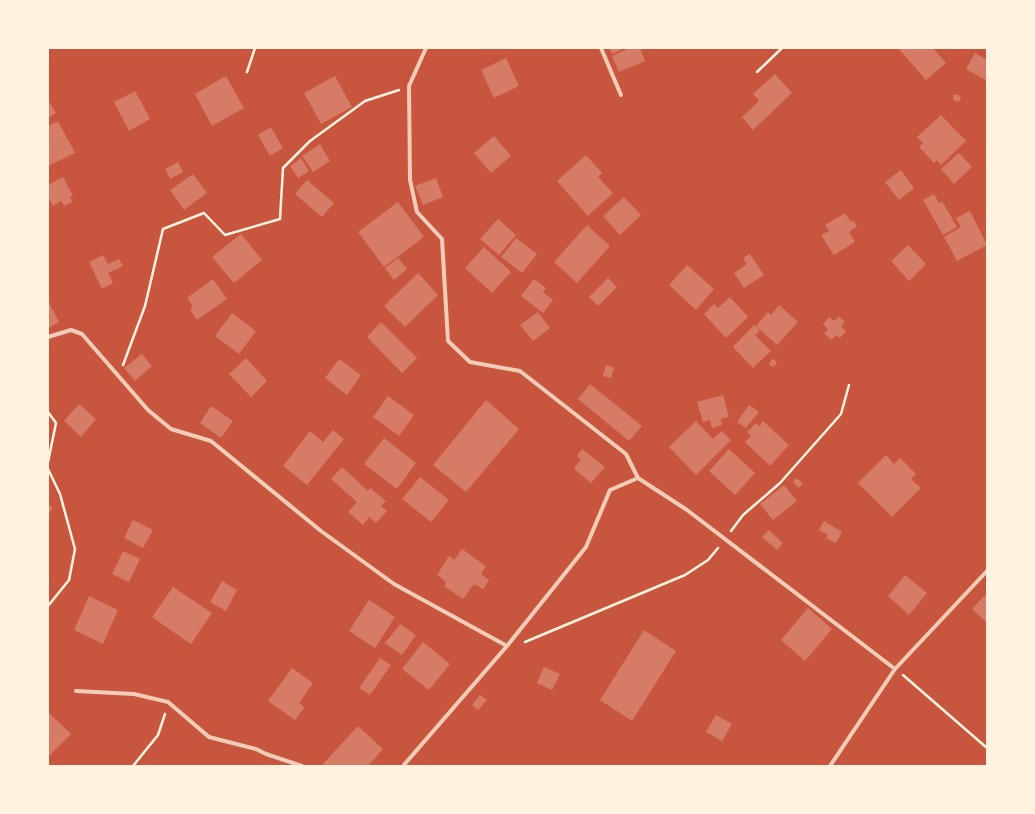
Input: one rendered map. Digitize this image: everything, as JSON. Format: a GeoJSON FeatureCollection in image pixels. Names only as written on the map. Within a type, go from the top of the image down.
{"type":"FeatureCollection","features":[{"type":"Feature","properties":{"kind":"street"},"geometry":{"type":"LineString","coordinates":[[426,48],[409,86],[410,180],[417,212],[442,239],[448,341],[470,362],[520,372],[626,454],[638,478],[687,510],[895,669]]}},
{"type":"Feature","properties":{"kind":"street"},"geometry":{"type":"LineString","coordinates":[[601,48],[621,94]]}},
{"type":"Feature","properties":{"kind":"street"},"geometry":{"type":"LineString","coordinates":[[48,337],[71,330],[82,334],[148,410],[171,429],[211,442],[321,531],[394,584],[507,646]]}},
{"type":"Feature","properties":{"kind":"street"},"geometry":{"type":"LineString","coordinates":[[403,766],[507,646],[586,548],[610,490],[638,478]]}},
{"type":"Feature","properties":{"kind":"street"},"geometry":{"type":"LineString","coordinates":[[830,766],[895,669],[987,571]]}},
{"type":"Feature","properties":{"kind":"street"},"geometry":{"type":"LineString","coordinates":[[76,691],[134,694],[168,702],[209,737],[256,749],[266,754],[302,766]]}},
{"type":"Feature","properties":{"kind":"path"},"geometry":{"type":"LineString","coordinates":[[247,72],[255,48]]}},
{"type":"Feature","properties":{"kind":"path"},"geometry":{"type":"LineString","coordinates":[[757,72],[782,48]]}},
{"type":"Feature","properties":{"kind":"path"},"geometry":{"type":"LineString","coordinates":[[121,379],[122,367],[145,306],[163,229],[204,213],[225,235],[280,220],[283,168],[310,141],[365,101],[409,86]]}},
{"type":"Feature","properties":{"kind":"path"},"geometry":{"type":"LineString","coordinates":[[524,642],[685,575],[708,560],[744,515],[780,483],[841,414],[849,385]]}},
{"type":"Feature","properties":{"kind":"path"},"geometry":{"type":"LineString","coordinates":[[48,412],[56,423],[48,462]]}},
{"type":"Feature","properties":{"kind":"path"},"geometry":{"type":"LineString","coordinates":[[48,469],[60,494],[75,549],[69,580],[48,606]]}},
{"type":"Feature","properties":{"kind":"path"},"geometry":{"type":"LineString","coordinates":[[895,669],[987,748]]}},
{"type":"Feature","properties":{"kind":"path"},"geometry":{"type":"LineString","coordinates":[[133,766],[158,735],[168,702]]}},
{"type":"Feature","properties":{"kind":"building"},"geometry":{"type":"Polygon","coordinates":[[[609,48],[625,48],[612,54],[609,48]]]}},
{"type":"Feature","properties":{"kind":"building"},"geometry":{"type":"Polygon","coordinates":[[[630,48],[640,48],[645,61],[619,72],[612,56],[630,48]]]}},
{"type":"Feature","properties":{"kind":"building"},"geometry":{"type":"Polygon","coordinates":[[[898,48],[933,48],[946,63],[926,80],[898,48]]]}},
{"type":"Feature","properties":{"kind":"building"},"geometry":{"type":"Polygon","coordinates":[[[975,53],[987,60],[987,81],[966,69],[975,53]]]}},
{"type":"Feature","properties":{"kind":"building"},"geometry":{"type":"Polygon","coordinates":[[[506,58],[519,86],[494,98],[481,70],[506,58]]]}},
{"type":"Feature","properties":{"kind":"building"},"geometry":{"type":"Polygon","coordinates":[[[775,74],[792,93],[753,130],[742,117],[759,101],[753,94],[775,74]]]}},
{"type":"Feature","properties":{"kind":"building"},"geometry":{"type":"Polygon","coordinates":[[[226,76],[244,108],[212,126],[195,94],[226,76]]]}},
{"type":"Feature","properties":{"kind":"building"},"geometry":{"type":"Polygon","coordinates":[[[335,76],[352,107],[321,124],[304,93],[335,76]]]}},
{"type":"Feature","properties":{"kind":"building"},"geometry":{"type":"Polygon","coordinates":[[[135,91],[150,119],[129,131],[114,102],[135,91]]]}},
{"type":"Feature","properties":{"kind":"building"},"geometry":{"type":"Polygon","coordinates":[[[954,94],[961,96],[959,102],[953,100],[954,94]]]}},
{"type":"Feature","properties":{"kind":"building"},"geometry":{"type":"Polygon","coordinates":[[[48,100],[56,113],[48,118],[48,100]]]}},
{"type":"Feature","properties":{"kind":"building"},"geometry":{"type":"Polygon","coordinates":[[[941,115],[966,141],[941,165],[937,160],[934,163],[919,147],[923,143],[917,137],[941,115]]]}},
{"type":"Feature","properties":{"kind":"building"},"geometry":{"type":"Polygon","coordinates":[[[58,121],[75,153],[48,166],[48,126],[58,121]]]}},
{"type":"Feature","properties":{"kind":"building"},"geometry":{"type":"Polygon","coordinates":[[[271,127],[283,148],[270,156],[258,135],[271,127]]]}},
{"type":"Feature","properties":{"kind":"building"},"geometry":{"type":"Polygon","coordinates":[[[494,136],[511,156],[491,173],[474,153],[494,136]]]}},
{"type":"Feature","properties":{"kind":"building"},"geometry":{"type":"Polygon","coordinates":[[[320,144],[330,161],[313,172],[302,156],[320,144]]]}},
{"type":"Feature","properties":{"kind":"building"},"geometry":{"type":"Polygon","coordinates":[[[959,153],[972,167],[954,184],[941,169],[959,153]]]}},
{"type":"Feature","properties":{"kind":"building"},"geometry":{"type":"Polygon","coordinates":[[[586,155],[602,173],[598,177],[613,193],[588,216],[557,181],[586,155]]]}},
{"type":"Feature","properties":{"kind":"building"},"geometry":{"type":"Polygon","coordinates":[[[301,158],[309,171],[298,178],[290,166],[301,158]]]}},
{"type":"Feature","properties":{"kind":"building"},"geometry":{"type":"Polygon","coordinates":[[[178,162],[183,172],[170,179],[165,169],[178,162]]]}},
{"type":"Feature","properties":{"kind":"building"},"geometry":{"type":"Polygon","coordinates":[[[901,170],[914,188],[899,200],[885,182],[901,170]]]}},
{"type":"Feature","properties":{"kind":"building"},"geometry":{"type":"Polygon","coordinates":[[[193,174],[207,193],[184,210],[170,190],[193,174]]]}},
{"type":"Feature","properties":{"kind":"building"},"geometry":{"type":"Polygon","coordinates":[[[63,177],[73,196],[70,197],[72,202],[64,206],[61,201],[53,206],[48,196],[48,185],[63,177]]]}},
{"type":"Feature","properties":{"kind":"building"},"geometry":{"type":"Polygon","coordinates":[[[436,178],[443,197],[423,205],[415,186],[436,178]]]}},
{"type":"Feature","properties":{"kind":"building"},"geometry":{"type":"Polygon","coordinates":[[[307,180],[334,203],[322,217],[295,194],[307,180]]]}},
{"type":"Feature","properties":{"kind":"building"},"geometry":{"type":"Polygon","coordinates":[[[934,194],[939,203],[942,201],[957,227],[943,235],[923,200],[934,194]]]}},
{"type":"Feature","properties":{"kind":"building"},"geometry":{"type":"Polygon","coordinates":[[[624,197],[641,215],[620,235],[603,216],[624,197]]]}},
{"type":"Feature","properties":{"kind":"building"},"geometry":{"type":"Polygon","coordinates":[[[398,202],[424,237],[384,267],[358,232],[398,202]]]}},
{"type":"Feature","properties":{"kind":"building"},"geometry":{"type":"Polygon","coordinates":[[[970,211],[987,245],[957,261],[944,237],[961,227],[956,218],[970,211]]]}},
{"type":"Feature","properties":{"kind":"building"},"geometry":{"type":"Polygon","coordinates":[[[845,213],[851,222],[853,220],[857,226],[849,232],[855,242],[834,255],[821,235],[829,231],[825,225],[845,213]]]}},
{"type":"Feature","properties":{"kind":"building"},"geometry":{"type":"Polygon","coordinates":[[[498,219],[516,235],[499,255],[480,239],[498,219]]]}},
{"type":"Feature","properties":{"kind":"building"},"geometry":{"type":"Polygon","coordinates":[[[587,225],[610,246],[577,283],[554,262],[587,225]]]}},
{"type":"Feature","properties":{"kind":"building"},"geometry":{"type":"Polygon","coordinates":[[[241,234],[262,260],[234,283],[212,257],[241,234]]]}},
{"type":"Feature","properties":{"kind":"building"},"geometry":{"type":"Polygon","coordinates":[[[516,238],[537,254],[522,273],[501,257],[516,238]]]}},
{"type":"Feature","properties":{"kind":"building"},"geometry":{"type":"Polygon","coordinates":[[[908,245],[926,264],[909,281],[891,261],[908,245]]]}},
{"type":"Feature","properties":{"kind":"building"},"geometry":{"type":"Polygon","coordinates":[[[484,247],[511,272],[492,293],[465,268],[484,247]]]}},
{"type":"Feature","properties":{"kind":"building"},"geometry":{"type":"Polygon","coordinates":[[[750,254],[764,275],[744,288],[734,273],[747,264],[743,258],[750,254]]]}},
{"type":"Feature","properties":{"kind":"building"},"geometry":{"type":"Polygon","coordinates":[[[103,255],[108,264],[119,259],[123,266],[108,273],[113,283],[102,289],[89,262],[103,255]]]}},
{"type":"Feature","properties":{"kind":"building"},"geometry":{"type":"Polygon","coordinates":[[[398,258],[407,269],[394,280],[385,268],[398,258]]]}},
{"type":"Feature","properties":{"kind":"building"},"geometry":{"type":"Polygon","coordinates":[[[687,265],[714,289],[696,310],[669,285],[687,265]]]}},
{"type":"Feature","properties":{"kind":"building"},"geometry":{"type":"Polygon","coordinates":[[[418,273],[438,295],[405,327],[384,306],[418,273]]]}},
{"type":"Feature","properties":{"kind":"building"},"geometry":{"type":"Polygon","coordinates":[[[608,278],[617,287],[598,306],[589,297],[608,278]]]}},
{"type":"Feature","properties":{"kind":"building"},"geometry":{"type":"Polygon","coordinates":[[[213,279],[227,299],[197,320],[190,310],[193,307],[187,298],[213,279]]]}},
{"type":"Feature","properties":{"kind":"building"},"geometry":{"type":"Polygon","coordinates":[[[534,279],[546,288],[543,292],[553,300],[543,313],[521,296],[534,279]]]}},
{"type":"Feature","properties":{"kind":"building"},"geometry":{"type":"Polygon","coordinates":[[[730,297],[748,317],[726,338],[704,314],[714,304],[718,308],[730,297]]]}},
{"type":"Feature","properties":{"kind":"building"},"geometry":{"type":"Polygon","coordinates":[[[48,301],[59,322],[48,328],[48,301]]]}},
{"type":"Feature","properties":{"kind":"building"},"geometry":{"type":"Polygon","coordinates":[[[779,305],[798,322],[777,345],[756,326],[768,312],[771,315],[779,305]]]}},
{"type":"Feature","properties":{"kind":"building"},"geometry":{"type":"Polygon","coordinates":[[[538,312],[550,328],[533,341],[520,325],[538,312]]]}},
{"type":"Feature","properties":{"kind":"building"},"geometry":{"type":"Polygon","coordinates":[[[232,313],[256,331],[239,354],[215,336],[232,313]]]}},
{"type":"Feature","properties":{"kind":"building"},"geometry":{"type":"Polygon","coordinates":[[[839,316],[845,322],[841,327],[846,331],[840,338],[836,335],[831,340],[824,333],[828,329],[823,324],[829,317],[834,321],[839,316]]]}},
{"type":"Feature","properties":{"kind":"building"},"geometry":{"type":"Polygon","coordinates":[[[381,322],[417,358],[402,373],[367,337],[381,322]]]}},
{"type":"Feature","properties":{"kind":"building"},"geometry":{"type":"Polygon","coordinates":[[[754,325],[760,331],[755,335],[771,351],[753,368],[733,347],[754,325]]]}},
{"type":"Feature","properties":{"kind":"building"},"geometry":{"type":"Polygon","coordinates":[[[142,354],[152,366],[135,381],[124,368],[142,354]]]}},
{"type":"Feature","properties":{"kind":"building"},"geometry":{"type":"Polygon","coordinates":[[[246,358],[267,381],[251,397],[229,374],[246,358]]]}},
{"type":"Feature","properties":{"kind":"building"},"geometry":{"type":"Polygon","coordinates":[[[339,359],[361,375],[347,395],[325,378],[339,359]]]}},
{"type":"Feature","properties":{"kind":"building"},"geometry":{"type":"Polygon","coordinates":[[[772,359],[777,362],[774,367],[769,365],[772,359]]]}},
{"type":"Feature","properties":{"kind":"building"},"geometry":{"type":"Polygon","coordinates":[[[606,365],[614,368],[611,378],[603,376],[606,365]]]}},
{"type":"Feature","properties":{"kind":"building"},"geometry":{"type":"Polygon","coordinates":[[[590,384],[642,426],[629,441],[578,399],[590,384]]]}},
{"type":"Feature","properties":{"kind":"building"},"geometry":{"type":"Polygon","coordinates":[[[723,395],[729,417],[721,419],[722,425],[712,428],[710,420],[703,422],[697,402],[723,395]]]}},
{"type":"Feature","properties":{"kind":"building"},"geometry":{"type":"Polygon","coordinates":[[[388,396],[414,415],[399,436],[373,417],[388,396]]]}},
{"type":"Feature","properties":{"kind":"building"},"geometry":{"type":"Polygon","coordinates":[[[486,400],[519,429],[466,492],[433,465],[486,400]]]}},
{"type":"Feature","properties":{"kind":"building"},"geometry":{"type":"Polygon","coordinates":[[[79,404],[96,419],[81,437],[64,421],[79,404]]]}},
{"type":"Feature","properties":{"kind":"building"},"geometry":{"type":"Polygon","coordinates":[[[749,405],[759,412],[746,428],[737,422],[749,405]]]}},
{"type":"Feature","properties":{"kind":"building"},"geometry":{"type":"Polygon","coordinates":[[[211,406],[233,421],[221,438],[200,423],[211,406]]]}},
{"type":"Feature","properties":{"kind":"building"},"geometry":{"type":"Polygon","coordinates":[[[696,421],[713,439],[722,431],[731,440],[696,475],[669,447],[696,421]]]}},
{"type":"Feature","properties":{"kind":"building"},"geometry":{"type":"Polygon","coordinates":[[[763,421],[789,445],[770,466],[745,442],[751,436],[747,432],[756,423],[759,426],[763,421]]]}},
{"type":"Feature","properties":{"kind":"building"},"geometry":{"type":"Polygon","coordinates":[[[333,430],[344,439],[307,485],[283,466],[310,431],[323,442],[333,430]]]}},
{"type":"Feature","properties":{"kind":"building"},"geometry":{"type":"Polygon","coordinates":[[[384,438],[416,463],[397,489],[364,464],[384,438]]]}},
{"type":"Feature","properties":{"kind":"building"},"geometry":{"type":"Polygon","coordinates":[[[582,449],[605,467],[591,483],[574,469],[581,459],[577,456],[582,449]]]}},
{"type":"Feature","properties":{"kind":"building"},"geometry":{"type":"Polygon","coordinates":[[[729,449],[755,473],[735,495],[709,471],[729,449]]]}},
{"type":"Feature","properties":{"kind":"building"},"geometry":{"type":"Polygon","coordinates":[[[886,455],[894,464],[900,458],[916,474],[911,479],[921,488],[892,517],[858,483],[886,455]]]}},
{"type":"Feature","properties":{"kind":"building"},"geometry":{"type":"Polygon","coordinates":[[[342,467],[368,491],[370,488],[386,501],[381,506],[387,511],[376,523],[369,517],[363,525],[348,512],[357,502],[331,479],[342,467]]]}},
{"type":"Feature","properties":{"kind":"building"},"geometry":{"type":"Polygon","coordinates":[[[420,477],[449,500],[431,522],[402,499],[420,477]]]}},
{"type":"Feature","properties":{"kind":"building"},"geometry":{"type":"Polygon","coordinates":[[[796,478],[803,483],[799,488],[793,482],[796,478]]]}},
{"type":"Feature","properties":{"kind":"building"},"geometry":{"type":"Polygon","coordinates":[[[784,485],[797,501],[773,520],[760,504],[784,485]]]}},
{"type":"Feature","properties":{"kind":"building"},"geometry":{"type":"Polygon","coordinates":[[[48,505],[53,508],[48,514],[48,505]]]}},
{"type":"Feature","properties":{"kind":"building"},"geometry":{"type":"Polygon","coordinates":[[[133,520],[153,530],[143,548],[124,538],[133,520]]]}},
{"type":"Feature","properties":{"kind":"building"},"geometry":{"type":"Polygon","coordinates":[[[824,521],[842,532],[836,543],[826,538],[828,535],[819,530],[824,521]]]}},
{"type":"Feature","properties":{"kind":"building"},"geometry":{"type":"Polygon","coordinates":[[[769,530],[783,543],[777,550],[762,537],[769,530]]]}},
{"type":"Feature","properties":{"kind":"building"},"geometry":{"type":"Polygon","coordinates":[[[462,549],[486,566],[481,574],[489,580],[483,589],[474,584],[463,599],[444,586],[446,582],[437,575],[449,556],[454,560],[462,549]]]}},
{"type":"Feature","properties":{"kind":"building"},"geometry":{"type":"Polygon","coordinates":[[[123,551],[140,559],[129,582],[112,574],[123,551]]]}},
{"type":"Feature","properties":{"kind":"building"},"geometry":{"type":"Polygon","coordinates":[[[905,575],[927,593],[909,615],[888,596],[905,575]]]}},
{"type":"Feature","properties":{"kind":"building"},"geometry":{"type":"Polygon","coordinates":[[[222,581],[237,590],[226,611],[210,602],[222,581]]]}},
{"type":"Feature","properties":{"kind":"building"},"geometry":{"type":"Polygon","coordinates":[[[173,587],[212,613],[191,644],[152,617],[173,587]]]}},
{"type":"Feature","properties":{"kind":"building"},"geometry":{"type":"Polygon","coordinates":[[[987,593],[987,623],[972,609],[987,593]]]}},
{"type":"Feature","properties":{"kind":"building"},"geometry":{"type":"Polygon","coordinates":[[[89,596],[118,610],[103,644],[74,630],[89,596]]]}},
{"type":"Feature","properties":{"kind":"building"},"geometry":{"type":"Polygon","coordinates":[[[369,600],[395,617],[375,648],[349,631],[369,600]]]}},
{"type":"Feature","properties":{"kind":"building"},"geometry":{"type":"Polygon","coordinates":[[[808,608],[832,629],[805,661],[781,640],[808,608]]]}},
{"type":"Feature","properties":{"kind":"building"},"geometry":{"type":"Polygon","coordinates":[[[400,624],[416,635],[402,655],[385,643],[400,624]]]}},
{"type":"Feature","properties":{"kind":"building"},"geometry":{"type":"Polygon","coordinates":[[[644,630],[676,651],[632,721],[600,700],[644,630]]]}},
{"type":"Feature","properties":{"kind":"building"},"geometry":{"type":"Polygon","coordinates":[[[423,642],[450,664],[429,690],[402,669],[423,642]]]}},
{"type":"Feature","properties":{"kind":"building"},"geometry":{"type":"Polygon","coordinates":[[[380,658],[391,665],[370,695],[359,688],[380,658]]]}},
{"type":"Feature","properties":{"kind":"building"},"geometry":{"type":"Polygon","coordinates":[[[544,667],[560,674],[552,690],[537,683],[544,667]]]}},
{"type":"Feature","properties":{"kind":"building"},"geometry":{"type":"Polygon","coordinates":[[[292,668],[313,683],[299,703],[305,707],[295,720],[268,701],[292,668]]]}},
{"type":"Feature","properties":{"kind":"building"},"geometry":{"type":"Polygon","coordinates":[[[480,695],[487,700],[478,710],[472,705],[480,695]]]}},
{"type":"Feature","properties":{"kind":"building"},"geometry":{"type":"Polygon","coordinates":[[[48,712],[71,734],[48,757],[48,712]]]}},
{"type":"Feature","properties":{"kind":"building"},"geometry":{"type":"Polygon","coordinates":[[[716,715],[732,724],[722,741],[706,732],[716,715]]]}},
{"type":"Feature","properties":{"kind":"building"},"geometry":{"type":"Polygon","coordinates":[[[358,726],[383,749],[368,766],[325,766],[323,764],[358,726]]]}}]}
